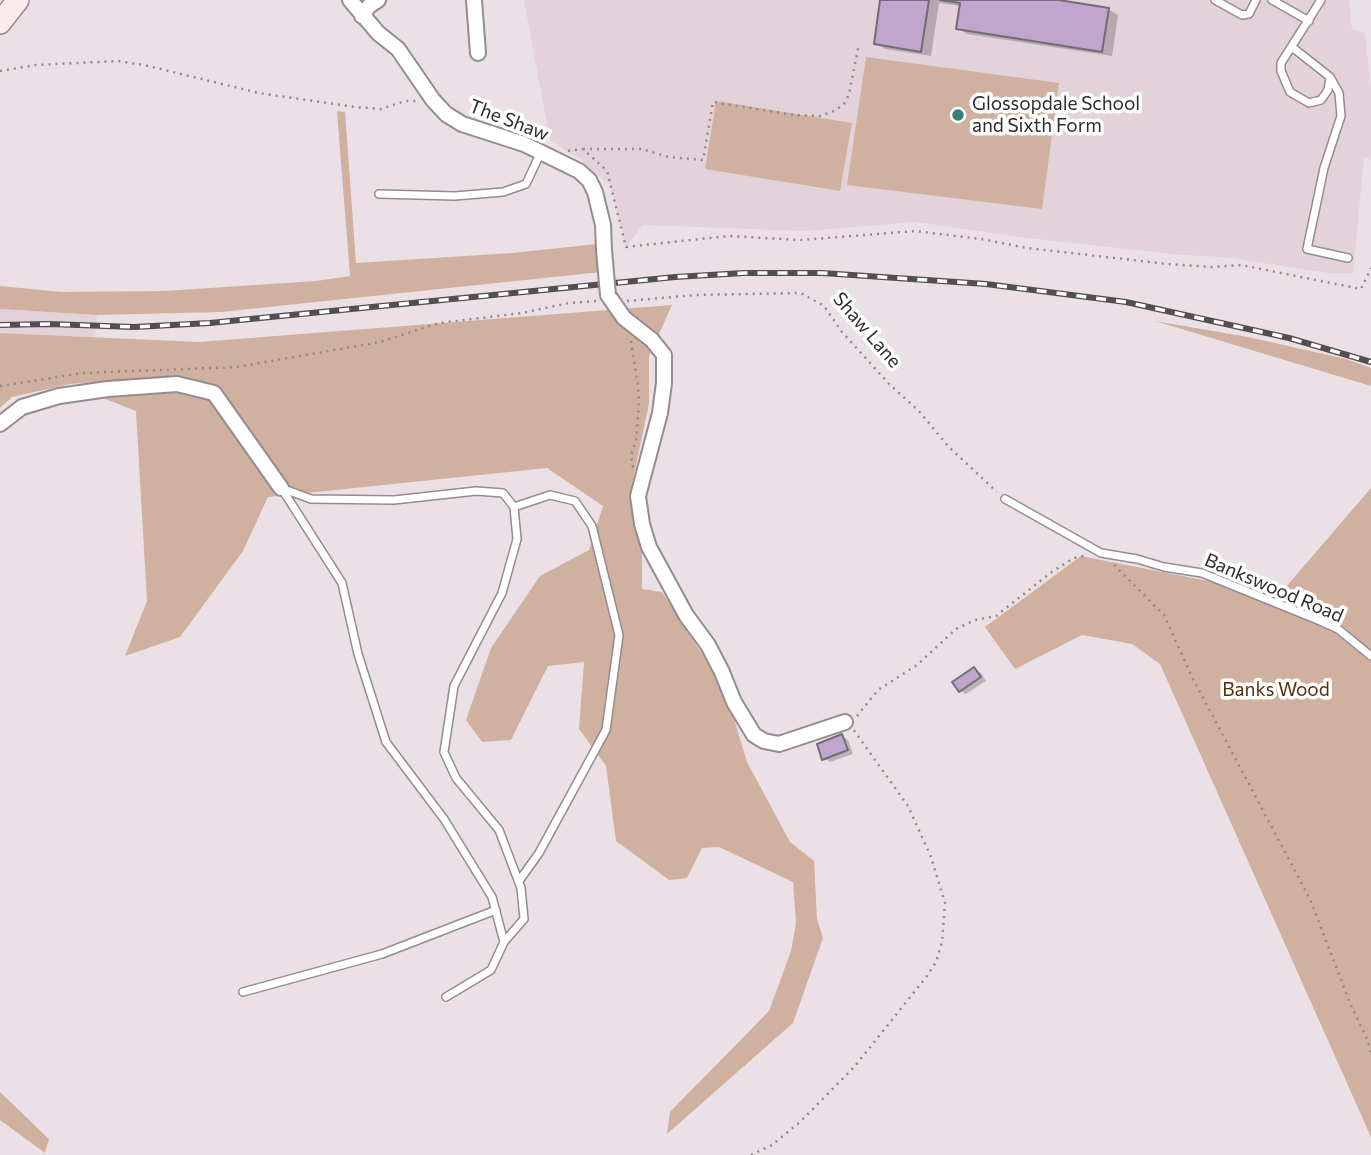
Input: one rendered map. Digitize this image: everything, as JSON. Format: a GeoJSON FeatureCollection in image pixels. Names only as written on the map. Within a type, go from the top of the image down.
{"type":"FeatureCollection","features":[{"type":"Feature","properties":{"kind":"street"},"geometry":{"type":"LineString","coordinates":[[0,23],[18,0]]}},
{"type":"Feature","properties":{"kind":"street","name":"The Shaw"},"geometry":{"type":"LineString","coordinates":[[350,0],[362,16],[398,49],[433,100],[446,114],[462,124],[544,153],[579,171],[589,180],[595,192],[603,226],[611,298]]}},
{"type":"Feature","properties":{"kind":"street"},"geometry":{"type":"LineString","coordinates":[[362,16],[369,6],[378,0]]}},
{"type":"Feature","properties":{"kind":"street"},"geometry":{"type":"LineString","coordinates":[[474,0],[478,53]]}},
{"type":"Feature","properties":{"kind":"street"},"geometry":{"type":"LineString","coordinates":[[611,298],[624,318],[664,355],[660,413],[638,496],[649,547],[686,615],[713,654],[734,702],[754,735],[764,741],[779,744],[845,722]]}},
{"type":"Feature","properties":{"kind":"street"},"geometry":{"type":"LineString","coordinates":[[0,424],[22,407],[59,396],[177,384],[214,393],[281,488]]}},
{"type":"Feature","properties":{"kind":"lane"},"geometry":{"type":"LineString","coordinates":[[1215,0],[1242,15],[1249,14],[1256,0]]}},
{"type":"Feature","properties":{"kind":"lane"},"geometry":{"type":"LineString","coordinates":[[1272,0],[1308,21]]}},
{"type":"Feature","properties":{"kind":"lane"},"geometry":{"type":"LineString","coordinates":[[1321,0],[1281,63],[1281,71],[1290,92],[1308,103],[1321,100],[1328,90],[1330,77]]}},
{"type":"Feature","properties":{"kind":"lane"},"geometry":{"type":"LineString","coordinates":[[1292,47],[1330,77],[1339,93],[1341,116],[1324,168],[1307,249],[1348,258]]}},
{"type":"Feature","properties":{"kind":"lane"},"geometry":{"type":"LineString","coordinates":[[379,194],[455,196],[503,192],[526,184],[544,153]]}},
{"type":"Feature","properties":{"kind":"lane"},"geometry":{"type":"LineString","coordinates":[[281,488],[310,499],[394,500],[475,491],[503,493],[514,507],[517,539],[502,593],[454,686],[444,752],[456,778],[499,830],[519,881],[524,919],[504,942],[491,970],[446,997]]}},
{"type":"Feature","properties":{"kind":"lane"},"geometry":{"type":"LineString","coordinates":[[281,488],[342,583],[358,654],[386,742],[444,819],[492,897],[504,942]]}},
{"type":"Feature","properties":{"kind":"lane"},"geometry":{"type":"LineString","coordinates":[[514,507],[550,495],[575,501],[592,526],[619,635],[606,730],[539,853],[519,881]]}},
{"type":"Feature","properties":{"kind":"lane","name":"Bankswood Road"},"geometry":{"type":"LineString","coordinates":[[1005,499],[1101,553],[1202,573],[1338,628],[1371,656]]}},
{"type":"Feature","properties":{"kind":"lane"},"geometry":{"type":"LineString","coordinates":[[243,992],[382,954],[496,910]]}},
{"type":"Feature","properties":{"kind":"path"},"geometry":{"type":"LineString","coordinates":[[544,153],[583,149],[641,149],[669,157],[703,160],[713,102],[794,115],[820,116],[834,111],[844,104],[849,94],[859,44]]}},
{"type":"Feature","properties":{"kind":"path"},"geometry":{"type":"LineString","coordinates":[[0,71],[36,65],[118,61],[259,93],[355,107],[381,109],[405,101],[433,100]]}},
{"type":"Feature","properties":{"kind":"path"},"geometry":{"type":"LineString","coordinates":[[583,149],[607,171],[626,247],[729,236],[801,240],[915,231],[1027,248],[1168,264],[1212,267],[1241,265],[1361,289],[1371,268]]}},
{"type":"Feature","properties":{"kind":"path","name":"Shaw Lane"},"geometry":{"type":"LineString","coordinates":[[0,386],[83,373],[237,368],[380,342],[439,323],[611,298],[802,293],[824,306],[842,332],[890,385],[918,410],[949,447],[1005,499]]}},
{"type":"Feature","properties":{"kind":"path"},"geometry":{"type":"LineString","coordinates":[[638,330],[631,337],[630,348],[639,403],[631,466],[643,475]]}},
{"type":"Feature","properties":{"kind":"path"},"geometry":{"type":"LineString","coordinates":[[751,1155],[772,1144],[800,1122],[855,1066],[927,976],[936,962],[942,942],[945,903],[932,857],[908,806],[861,739],[845,722],[858,716],[878,690],[918,665],[956,629],[975,620],[996,616],[1054,570],[1074,558],[1101,553],[1164,615],[1192,677],[1310,899],[1371,1054]]}},
{"type":"Feature","properties":{"kind":"shaded area","name":"Glossopdale School and Sixth Form"},"geometry":{"type":"Polygon","coordinates":[[[524,0],[1349,0],[1352,30],[1365,33],[1371,88],[1371,160],[1364,157],[1353,273],[1329,273],[1223,257],[1027,238],[916,222],[805,231],[643,225],[626,247],[610,185],[579,158],[550,141],[524,0]]]}},
{"type":"Feature","properties":{"kind":"shaded area"},"geometry":{"type":"Polygon","coordinates":[[[0,309],[97,315],[95,337],[0,333],[0,309]]]}},
{"type":"Feature","properties":{"kind":"green space"},"geometry":{"type":"Polygon","coordinates":[[[866,57],[1059,83],[1042,209],[847,185],[866,57]]]}},
{"type":"Feature","properties":{"kind":"green space"},"geometry":{"type":"Polygon","coordinates":[[[716,101],[852,123],[840,191],[705,169],[716,101]]]}},
{"type":"Feature","properties":{"kind":"green space"},"geometry":{"type":"Polygon","coordinates":[[[337,111],[345,112],[356,263],[512,253],[597,244],[601,272],[221,312],[97,315],[0,309],[0,286],[62,292],[164,291],[316,281],[350,276],[337,111]]]}},
{"type":"Feature","properties":{"kind":"green space"},"geometry":{"type":"Polygon","coordinates":[[[672,305],[649,356],[649,404],[631,488],[642,548],[642,589],[662,592],[703,655],[731,709],[747,762],[790,842],[814,861],[817,919],[823,938],[793,1023],[667,1134],[670,1112],[769,1011],[791,951],[796,923],[793,882],[719,847],[702,848],[687,878],[669,880],[616,841],[606,766],[579,729],[584,662],[548,666],[511,740],[482,742],[466,720],[491,648],[540,576],[589,550],[603,506],[547,468],[268,497],[243,551],[180,637],[125,656],[147,601],[136,411],[98,396],[127,380],[70,384],[12,397],[0,408],[0,333],[199,342],[672,305]]]}},
{"type":"Feature","properties":{"kind":"green space"},"geometry":{"type":"Polygon","coordinates":[[[1155,321],[1248,337],[1346,359],[1371,368],[1371,386],[1155,321]]]}},
{"type":"Feature","properties":{"kind":"green space","name":"Banks Wood"},"geometry":{"type":"Polygon","coordinates":[[[1371,488],[1371,1137],[1160,664],[1132,644],[1082,635],[1015,669],[985,627],[1081,556],[1279,595],[1371,488]]]}},
{"type":"Feature","properties":{"kind":"green space"},"geometry":{"type":"Polygon","coordinates":[[[0,1092],[49,1139],[45,1153],[0,1120],[0,1092]]]}},
{"type":"Feature","properties":{"kind":"building"},"geometry":{"type":"Polygon","coordinates":[[[880,0],[929,0],[921,52],[874,44],[880,0]]]}},
{"type":"Feature","properties":{"kind":"building"},"geometry":{"type":"Polygon","coordinates":[[[940,0],[1059,0],[1109,8],[1102,52],[956,29],[960,3],[940,0]]]}},
{"type":"Feature","properties":{"kind":"building"},"geometry":{"type":"Polygon","coordinates":[[[974,667],[981,677],[959,692],[952,682],[974,667]]]}},
{"type":"Feature","properties":{"kind":"building"},"geometry":{"type":"Polygon","coordinates":[[[842,734],[848,750],[822,760],[817,744],[842,734]]]}},
{"type":"Feature","properties":{"kind":"railway"},"geometry":{"type":"LineString","coordinates":[[0,325],[134,327],[210,323],[675,277],[744,273],[822,273],[986,284],[1126,302],[1289,338],[1371,362]]}},
{"type":"Feature","properties":{"kind":"place","name":"Glossopdale School and Sixth Form"},"geometry":{"type":"Point","coordinates":[958,115]}}]}
